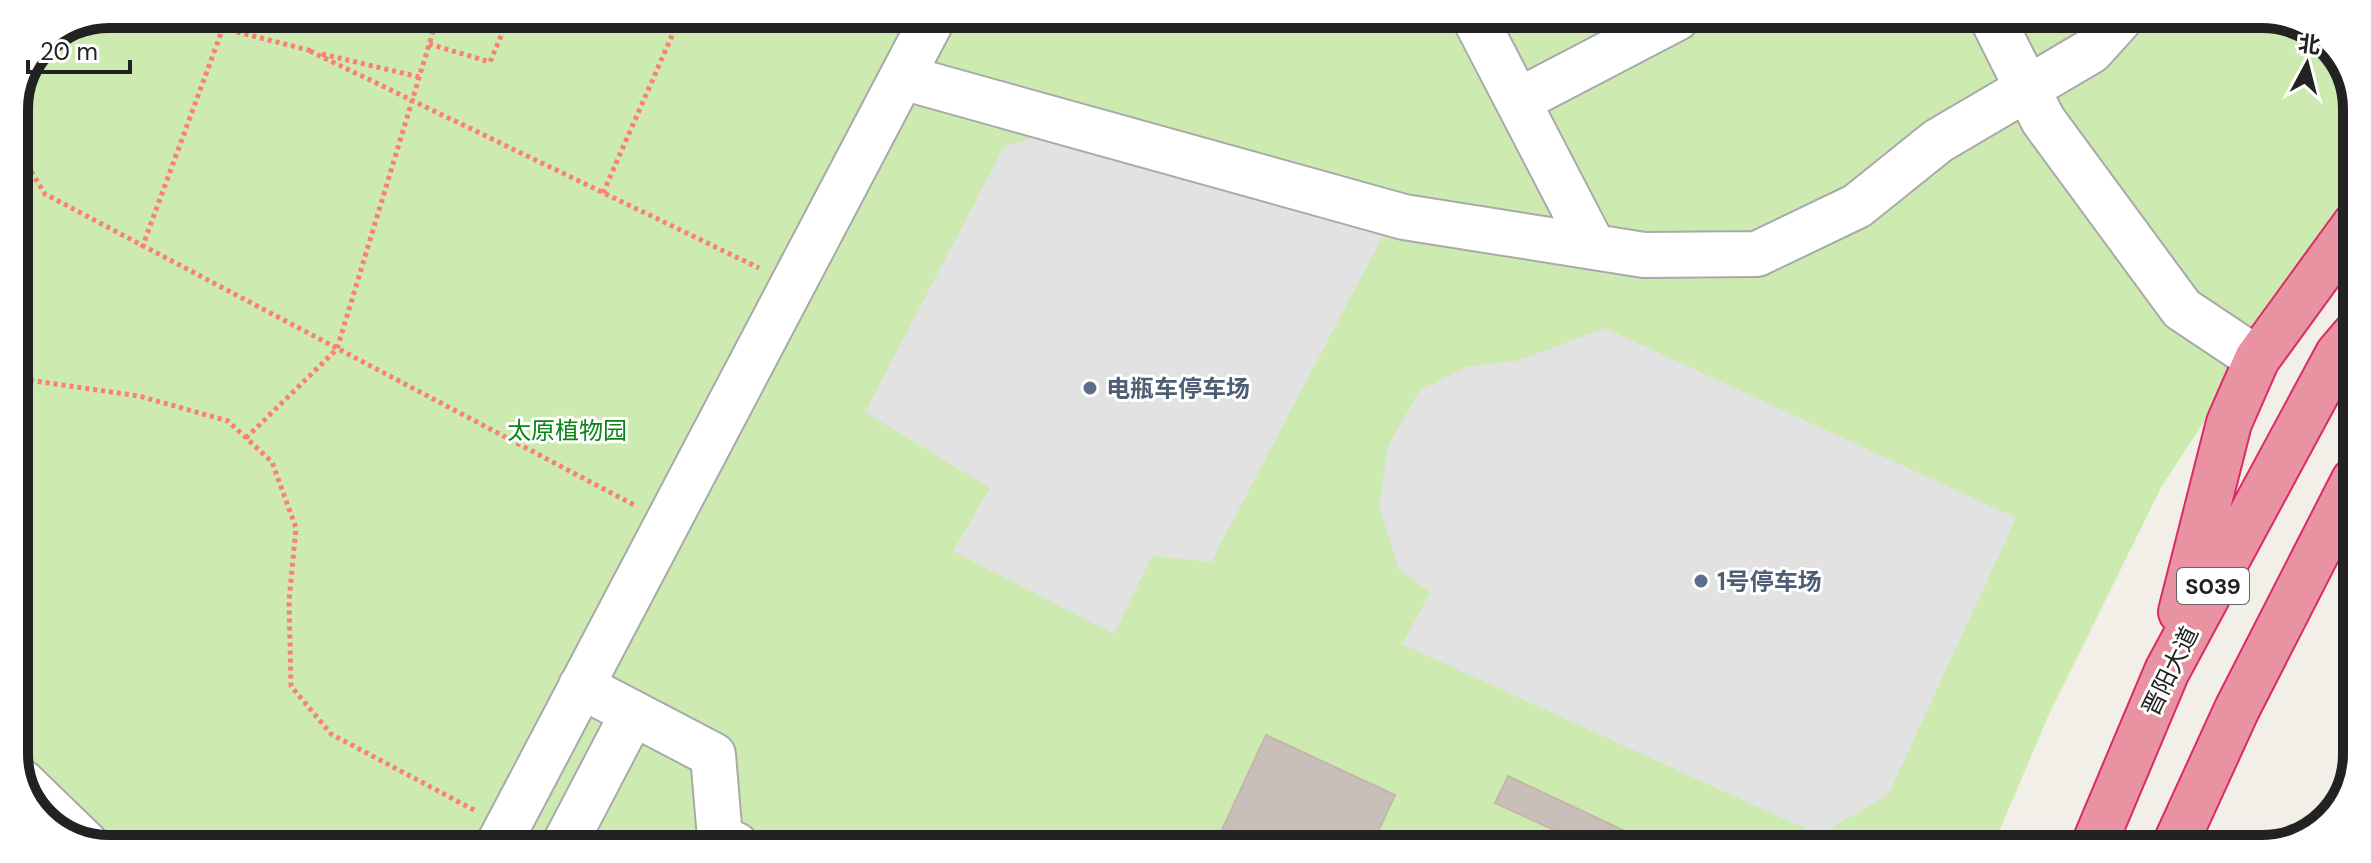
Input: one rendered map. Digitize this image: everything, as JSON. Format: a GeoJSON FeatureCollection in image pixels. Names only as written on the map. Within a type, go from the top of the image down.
{"type":"FeatureCollection","features":[{"type":"Feature","properties":{"kind":"highway"},"geometry":{"type":"LineString","coordinates":[[2167,671],[2229,423],[2257,359],[2343,241]]}},
{"type":"Feature","properties":{"kind":"highway","name":"晋阳大道"},"geometry":{"type":"LineString","coordinates":[[2098,835],[2167,671],[2343,348]]}},
{"type":"Feature","properties":{"kind":"highway"},"geometry":{"type":"LineString","coordinates":[[2179,835],[2237,709],[2343,502]]}},
{"type":"Feature","properties":{"kind":"street"},"geometry":{"type":"LineString","coordinates":[[504,835],[928,28]]}},
{"type":"Feature","properties":{"kind":"street"},"geometry":{"type":"LineString","coordinates":[[1480,28],[1593,246]]}},
{"type":"Feature","properties":{"kind":"street"},"geometry":{"type":"LineString","coordinates":[[1518,101],[1658,28]]}},
{"type":"Feature","properties":{"kind":"street"},"geometry":{"type":"LineString","coordinates":[[1997,28],[2043,120],[2182,309],[2257,359]]}},
{"type":"Feature","properties":{"kind":"street"},"geometry":{"type":"LineString","coordinates":[[902,77],[1404,217],[1644,255],[1757,254],[1857,206],[1938,141],[2091,51],[2112,28]]}},
{"type":"Feature","properties":{"kind":"street"},"geometry":{"type":"LineString","coordinates":[[581,686],[713,755],[720,835]]}},
{"type":"Feature","properties":{"kind":"street"},"geometry":{"type":"LineString","coordinates":[[569,835],[633,713]]}},
{"type":"Feature","properties":{"kind":"path"},"geometry":{"type":"LineString","coordinates":[[215,28],[419,77]]}},
{"type":"Feature","properties":{"kind":"path"},"geometry":{"type":"LineString","coordinates":[[246,438],[337,349],[434,28]]}},
{"type":"Feature","properties":{"kind":"path"},"geometry":{"type":"LineString","coordinates":[[429,44],[490,62],[504,28]]}},
{"type":"Feature","properties":{"kind":"path"},"geometry":{"type":"LineString","coordinates":[[603,193],[675,28]]}},
{"type":"Feature","properties":{"kind":"path"},"geometry":{"type":"LineString","coordinates":[[142,248],[222,30]]}},
{"type":"Feature","properties":{"kind":"path"},"geometry":{"type":"LineString","coordinates":[[310,51],[793,284]]}},
{"type":"Feature","properties":{"kind":"path"},"geometry":{"type":"LineString","coordinates":[[28,166],[45,194],[142,248],[667,522]]}},
{"type":"Feature","properties":{"kind":"path"},"geometry":{"type":"LineString","coordinates":[[28,380],[139,396],[228,421],[272,462],[296,528],[289,601],[291,686],[331,734],[501,835]]}},
{"type":"Feature","properties":{"kind":"green space","name":"太原植物园"},"geometry":{"type":"Polygon","coordinates":[[[109,28],[2262,28],[2288,32],[2319,52],[2337,78],[2343,103],[2343,208],[2162,486],[2050,712],[1998,835],[109,835],[83,831],[68,824],[45,803],[34,785],[28,760],[28,109],[34,78],[52,52],[64,42],[78,34],[109,28]]]}},
{"type":"Feature","properties":{"kind":"shaded area","name":"电瓶车停车场"},"geometry":{"type":"Polygon","coordinates":[[[1035,137],[1385,232],[1211,562],[1152,556],[1114,634],[953,551],[990,488],[865,412],[1004,147],[1035,137]]]}},
{"type":"Feature","properties":{"kind":"shaded area","name":"1号停车场"},"geometry":{"type":"Polygon","coordinates":[[[1605,328],[2016,518],[1888,795],[1819,835],[1402,644],[1431,592],[1399,570],[1379,506],[1388,446],[1420,390],[1469,366],[1517,361],[1605,328]]]}},
{"type":"Feature","properties":{"kind":"building"},"geometry":{"type":"Polygon","coordinates":[[[1266,735],[1395,795],[1377,835],[1220,835],[1266,735]]]}},
{"type":"Feature","properties":{"kind":"building"},"geometry":{"type":"Polygon","coordinates":[[[1508,776],[1633,835],[1565,835],[1495,803],[1508,776]]]}},
{"type":"Feature","properties":{"kind":"place","name":"电瓶车停车场"},"geometry":{"type":"Point","coordinates":[1090,388]}},
{"type":"Feature","properties":{"kind":"place","name":"1号停车场"},"geometry":{"type":"Point","coordinates":[1701,581]}}]}
